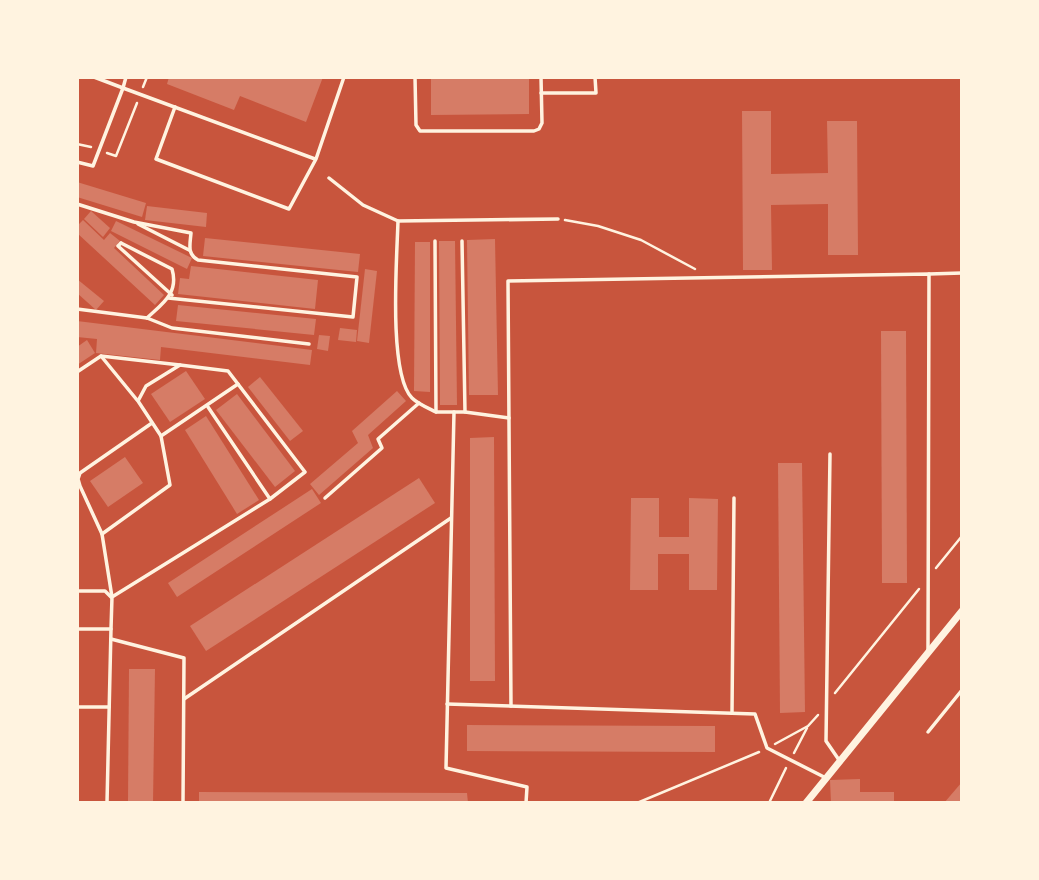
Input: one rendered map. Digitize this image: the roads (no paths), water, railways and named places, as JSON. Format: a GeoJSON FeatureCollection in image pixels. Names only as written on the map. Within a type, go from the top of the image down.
{"type":"FeatureCollection","features":[{"type":"Feature","properties":{"kind":"street"},"geometry":{"type":"LineString","coordinates":[[806,803],[962,611]]}},
{"type":"Feature","properties":{"kind":"lane"},"geometry":{"type":"LineString","coordinates":[[94,77],[316,159]]}},
{"type":"Feature","properties":{"kind":"lane"},"geometry":{"type":"LineString","coordinates":[[77,162],[93,166],[126,77]]}},
{"type":"Feature","properties":{"kind":"lane"},"geometry":{"type":"LineString","coordinates":[[175,107],[156,159],[289,209],[316,159],[344,77]]}},
{"type":"Feature","properties":{"kind":"lane"},"geometry":{"type":"LineString","coordinates":[[415,77],[416,125],[420,131],[540,129],[541,77]]}},
{"type":"Feature","properties":{"kind":"lane"},"geometry":{"type":"LineString","coordinates":[[541,93],[596,93],[595,77]]}},
{"type":"Feature","properties":{"kind":"lane"},"geometry":{"type":"LineString","coordinates":[[329,178],[363,205],[398,221],[558,219]]}},
{"type":"Feature","properties":{"kind":"lane"},"geometry":{"type":"LineString","coordinates":[[77,204],[134,222],[191,233],[189,250],[192,257],[198,260],[358,277],[353,317],[170,297],[118,246],[121,243],[172,269],[175,278],[170,297],[147,318]]}},
{"type":"Feature","properties":{"kind":"lane"},"geometry":{"type":"LineString","coordinates":[[398,221],[395,331],[407,390],[413,399],[436,412],[466,412],[509,418]]}},
{"type":"Feature","properties":{"kind":"lane"},"geometry":{"type":"LineString","coordinates":[[134,222],[189,250]]}},
{"type":"Feature","properties":{"kind":"lane"},"geometry":{"type":"LineString","coordinates":[[435,242],[436,412]]}},
{"type":"Feature","properties":{"kind":"lane"},"geometry":{"type":"LineString","coordinates":[[462,242],[466,412]]}},
{"type":"Feature","properties":{"kind":"lane"},"geometry":{"type":"LineString","coordinates":[[511,706],[508,281],[962,273]]}},
{"type":"Feature","properties":{"kind":"lane"},"geometry":{"type":"LineString","coordinates":[[928,653],[929,274]]}},
{"type":"Feature","properties":{"kind":"lane"},"geometry":{"type":"LineString","coordinates":[[77,309],[147,318],[172,328],[309,344]]}},
{"type":"Feature","properties":{"kind":"lane"},"geometry":{"type":"LineString","coordinates":[[101,356],[138,401],[161,436],[170,485],[102,534]]}},
{"type":"Feature","properties":{"kind":"lane"},"geometry":{"type":"LineString","coordinates":[[77,372],[101,356],[228,371],[305,472],[270,499],[112,597]]}},
{"type":"Feature","properties":{"kind":"lane"},"geometry":{"type":"LineString","coordinates":[[138,401],[146,386],[180,365]]}},
{"type":"Feature","properties":{"kind":"lane"},"geometry":{"type":"LineString","coordinates":[[161,436],[208,407],[238,384]]}},
{"type":"Feature","properties":{"kind":"lane"},"geometry":{"type":"LineString","coordinates":[[325,498],[382,448],[378,439],[419,403]]}},
{"type":"Feature","properties":{"kind":"lane"},"geometry":{"type":"LineString","coordinates":[[208,407],[270,499]]}},
{"type":"Feature","properties":{"kind":"lane"},"geometry":{"type":"LineString","coordinates":[[454,412],[446,768],[527,787],[526,803]]}},
{"type":"Feature","properties":{"kind":"lane"},"geometry":{"type":"LineString","coordinates":[[107,803],[112,597],[102,534],[78,479],[80,473],[152,423]]}},
{"type":"Feature","properties":{"kind":"lane"},"geometry":{"type":"LineString","coordinates":[[830,454],[826,741],[840,762]]}},
{"type":"Feature","properties":{"kind":"lane"},"geometry":{"type":"LineString","coordinates":[[732,713],[734,498]]}},
{"type":"Feature","properties":{"kind":"lane"},"geometry":{"type":"LineString","coordinates":[[184,699],[451,518]]}},
{"type":"Feature","properties":{"kind":"lane"},"geometry":{"type":"LineString","coordinates":[[77,591],[105,591],[112,597]]}},
{"type":"Feature","properties":{"kind":"lane"},"geometry":{"type":"LineString","coordinates":[[77,629],[111,629]]}},
{"type":"Feature","properties":{"kind":"lane"},"geometry":{"type":"LineString","coordinates":[[111,639],[184,658],[183,803]]}},
{"type":"Feature","properties":{"kind":"lane"},"geometry":{"type":"LineString","coordinates":[[928,732],[962,690]]}},
{"type":"Feature","properties":{"kind":"lane"},"geometry":{"type":"LineString","coordinates":[[447,704],[755,714],[767,748],[826,778]]}},
{"type":"Feature","properties":{"kind":"lane"},"geometry":{"type":"LineString","coordinates":[[77,707],[109,707]]}}]}
